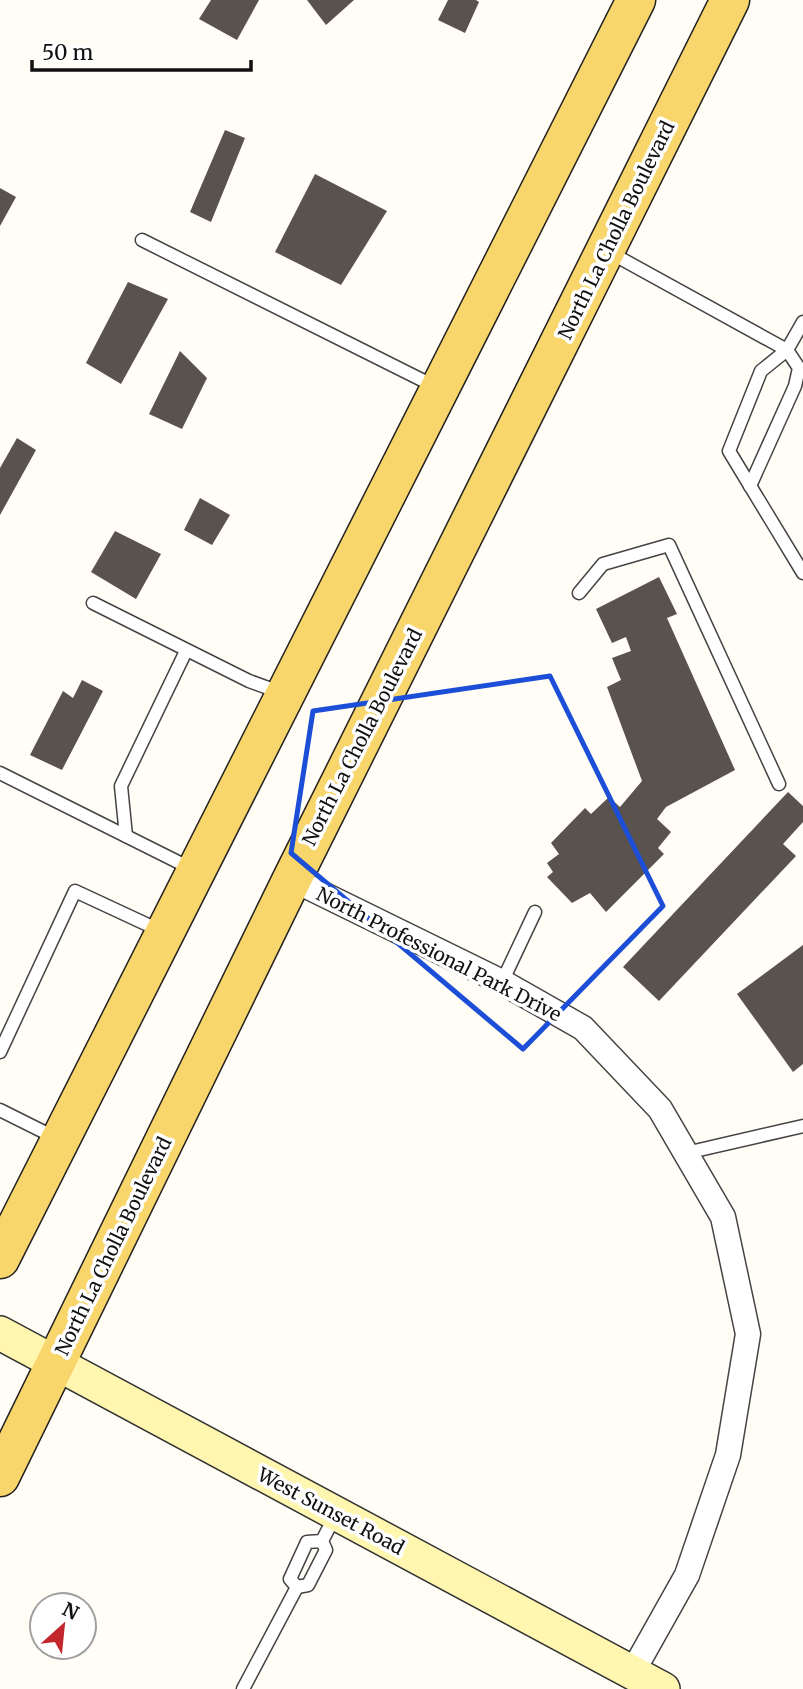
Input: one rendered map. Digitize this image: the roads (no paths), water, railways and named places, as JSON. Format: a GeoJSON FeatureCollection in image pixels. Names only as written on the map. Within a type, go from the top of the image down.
{"type":"FeatureCollection","features":[{"type":"Feature","properties":{"kind":"main road"},"geometry":{"type":"LineString","coordinates":[[0,1259],[636,0]]}},
{"type":"Feature","properties":{"kind":"main road","name":"North La Cholla Boulevard"},"geometry":{"type":"LineString","coordinates":[[0,1477],[292,879],[730,0]]}},
{"type":"Feature","properties":{"kind":"street","name":"North Professional Park Drive"},"geometry":{"type":"LineString","coordinates":[[292,879],[502,982],[583,1028],[660,1110],[723,1217],[748,1334],[729,1455],[687,1575],[632,1673]]}},
{"type":"Feature","properties":{"kind":"street","name":"West Sunset Road"},"geometry":{"type":"LineString","coordinates":[[0,1333],[57,1363],[329,1527],[663,1689]]}},
{"type":"Feature","properties":{"kind":"lane"},"geometry":{"type":"LineString","coordinates":[[142,240],[439,389]]}},
{"type":"Feature","properties":{"kind":"lane"},"geometry":{"type":"LineString","coordinates":[[606,250],[787,350],[799,368],[794,386],[750,486]]}},
{"type":"Feature","properties":{"kind":"lane"},"geometry":{"type":"LineString","coordinates":[[803,322],[787,350],[761,371],[729,451],[803,573]]}},
{"type":"Feature","properties":{"kind":"lane"},"geometry":{"type":"LineString","coordinates":[[579,593],[603,564],[669,545],[779,784]]}},
{"type":"Feature","properties":{"kind":"lane"},"geometry":{"type":"LineString","coordinates":[[93,603],[249,681],[285,694]]}},
{"type":"Feature","properties":{"kind":"lane"},"geometry":{"type":"LineString","coordinates":[[126,836],[121,786],[186,650]]}},
{"type":"Feature","properties":{"kind":"lane"},"geometry":{"type":"LineString","coordinates":[[0,773],[196,871]]}},
{"type":"Feature","properties":{"kind":"lane"},"geometry":{"type":"LineString","coordinates":[[0,1052],[75,891],[165,933]]}},
{"type":"Feature","properties":{"kind":"lane"},"geometry":{"type":"LineString","coordinates":[[502,982],[535,912]]}},
{"type":"Feature","properties":{"kind":"lane"},"geometry":{"type":"LineString","coordinates":[[0,1110],[60,1140]]}},
{"type":"Feature","properties":{"kind":"lane"},"geometry":{"type":"LineString","coordinates":[[686,1153],[803,1126]]}},
{"type":"Feature","properties":{"kind":"lane"},"geometry":{"type":"LineString","coordinates":[[297,1587],[290,1579],[307,1542],[329,1527]]}},
{"type":"Feature","properties":{"kind":"lane"},"geometry":{"type":"LineString","coordinates":[[297,1587],[308,1585],[326,1550],[329,1527]]}},
{"type":"Feature","properties":{"kind":"lane"},"geometry":{"type":"LineString","coordinates":[[243,1689],[297,1587]]}}]}
